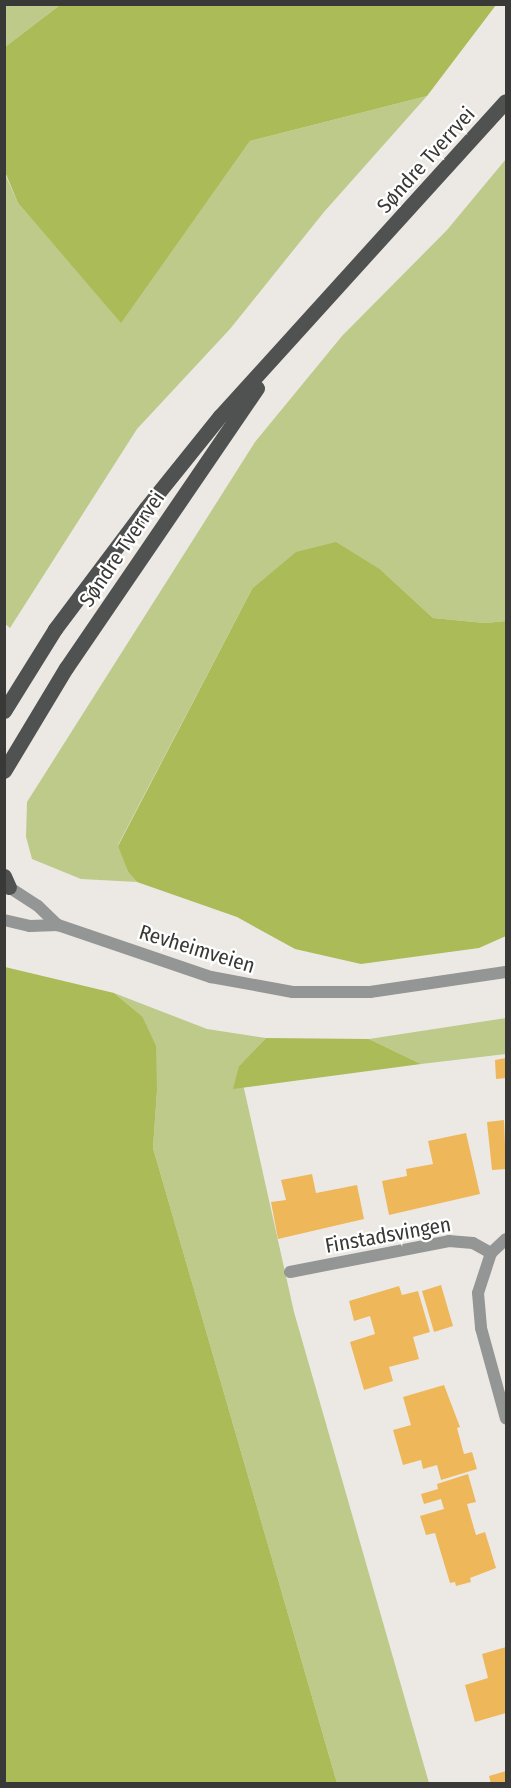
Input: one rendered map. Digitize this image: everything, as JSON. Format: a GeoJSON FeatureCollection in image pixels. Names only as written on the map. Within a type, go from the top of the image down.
{"type":"FeatureCollection","features":[{"type":"Feature","properties":{"kind":"main road","name":"Søndre Tverrvei"},"geometry":{"type":"LineString","coordinates":[[4,711],[55,629],[146,508],[220,416],[280,354],[507,102]]}},
{"type":"Feature","properties":{"kind":"main road","name":"Søndre Tverrvei"},"geometry":{"type":"LineString","coordinates":[[4,771],[66,668],[280,354]]}},
{"type":"Feature","properties":{"kind":"street","name":"Revheimveien"},"geometry":{"type":"LineString","coordinates":[[6,882],[38,906],[58,925]]}},
{"type":"Feature","properties":{"kind":"street","name":"Revheimveien"},"geometry":{"type":"LineString","coordinates":[[4,920],[30,926],[58,925],[211,977],[284,991],[320,994],[370,992],[507,972]]}},
{"type":"Feature","properties":{"kind":"street"},"geometry":{"type":"LineString","coordinates":[[507,1239],[491,1253],[480,1279],[478,1309],[507,1419]]}},
{"type":"Feature","properties":{"kind":"street","name":"Finstadsvingen"},"geometry":{"type":"LineString","coordinates":[[290,1272],[449,1241],[473,1243],[491,1253]]}},
{"type":"Feature","properties":{"kind":"green space"},"geometry":{"type":"Polygon","coordinates":[[[5,4],[60,4],[60,5],[5,47],[5,4]]]}},
{"type":"Feature","properties":{"kind":"green space"},"geometry":{"type":"Polygon","coordinates":[[[60,5],[496,5],[427,96],[250,141],[121,323],[18,203],[5,172],[5,47],[60,5]]]}},
{"type":"Feature","properties":{"kind":"green space"},"geometry":{"type":"Polygon","coordinates":[[[427,96],[324,212],[230,329],[137,429],[10,628],[4,623],[4,172],[18,203],[121,322],[250,141],[427,96]]]}},
{"type":"Feature","properties":{"kind":"green space"},"geometry":{"type":"Polygon","coordinates":[[[506,159],[506,621],[485,623],[433,618],[381,570],[252,589],[118,845],[128,872],[137,882],[81,879],[32,859],[26,837],[27,802],[255,442],[342,336],[447,230],[506,159]]]}},
{"type":"Feature","properties":{"kind":"green space"},"geometry":{"type":"Polygon","coordinates":[[[336,542],[381,570],[433,618],[485,623],[506,621],[506,936],[479,948],[361,964],[295,949],[237,917],[137,882],[128,872],[118,846],[252,589],[296,552],[336,542]]]}},
{"type":"Feature","properties":{"kind":"green space"},"geometry":{"type":"Polygon","coordinates":[[[5,967],[114,993],[142,1016],[156,1046],[157,1091],[153,1148],[337,1783],[5,1783],[5,967]]]}},
{"type":"Feature","properties":{"kind":"green space"},"geometry":{"type":"Polygon","coordinates":[[[114,993],[207,1029],[266,1038],[239,1066],[294,1312],[429,1783],[337,1783],[153,1148],[157,1091],[142,1016],[114,993]]]}},
{"type":"Feature","properties":{"kind":"green space"},"geometry":{"type":"Polygon","coordinates":[[[506,1018],[506,1054],[421,1064],[369,1039],[506,1018]]]}},
{"type":"Feature","properties":{"kind":"green space"},"geometry":{"type":"Polygon","coordinates":[[[266,1038],[369,1039],[421,1064],[233,1089],[239,1066],[266,1038]]]}},
{"type":"Feature","properties":{"kind":"building"},"geometry":{"type":"Polygon","coordinates":[[[506,1058],[506,1078],[496,1079],[495,1060],[506,1058]]]}},
{"type":"Feature","properties":{"kind":"building"},"geometry":{"type":"Polygon","coordinates":[[[504,1120],[506,1169],[492,1170],[487,1122],[504,1120]]]}},
{"type":"Feature","properties":{"kind":"building"},"geometry":{"type":"Polygon","coordinates":[[[466,1133],[480,1194],[389,1215],[382,1181],[407,1176],[406,1169],[433,1164],[428,1141],[466,1133]]]}},
{"type":"Feature","properties":{"kind":"building"},"geometry":{"type":"Polygon","coordinates":[[[312,1174],[316,1193],[357,1185],[364,1219],[278,1239],[271,1202],[286,1200],[281,1180],[312,1174]]]}},
{"type":"Feature","properties":{"kind":"building"},"geometry":{"type":"Polygon","coordinates":[[[441,1285],[453,1326],[434,1332],[422,1291],[441,1285]]]}},
{"type":"Feature","properties":{"kind":"building"},"geometry":{"type":"Polygon","coordinates":[[[399,1286],[402,1295],[418,1291],[430,1332],[413,1337],[419,1359],[389,1367],[393,1381],[364,1390],[350,1342],[375,1334],[370,1316],[354,1321],[349,1301],[399,1286]]]}},
{"type":"Feature","properties":{"kind":"building"},"geometry":{"type":"Polygon","coordinates":[[[444,1385],[460,1427],[457,1428],[464,1454],[472,1452],[477,1469],[441,1480],[437,1465],[423,1469],[421,1460],[403,1465],[393,1430],[411,1425],[403,1397],[444,1385]]]}},
{"type":"Feature","properties":{"kind":"building"},"geometry":{"type":"Polygon","coordinates":[[[468,1474],[476,1502],[467,1504],[476,1535],[485,1532],[496,1568],[470,1578],[471,1582],[456,1586],[455,1582],[450,1583],[435,1533],[426,1535],[420,1516],[444,1509],[441,1499],[424,1504],[421,1494],[438,1489],[437,1484],[468,1474]]]}},
{"type":"Feature","properties":{"kind":"building"},"geometry":{"type":"Polygon","coordinates":[[[506,1647],[506,1713],[475,1722],[465,1685],[488,1678],[482,1654],[506,1647]]]}},
{"type":"Feature","properties":{"kind":"building"},"geometry":{"type":"Polygon","coordinates":[[[506,1771],[506,1784],[491,1784],[489,1776],[506,1771]]]}}]}
